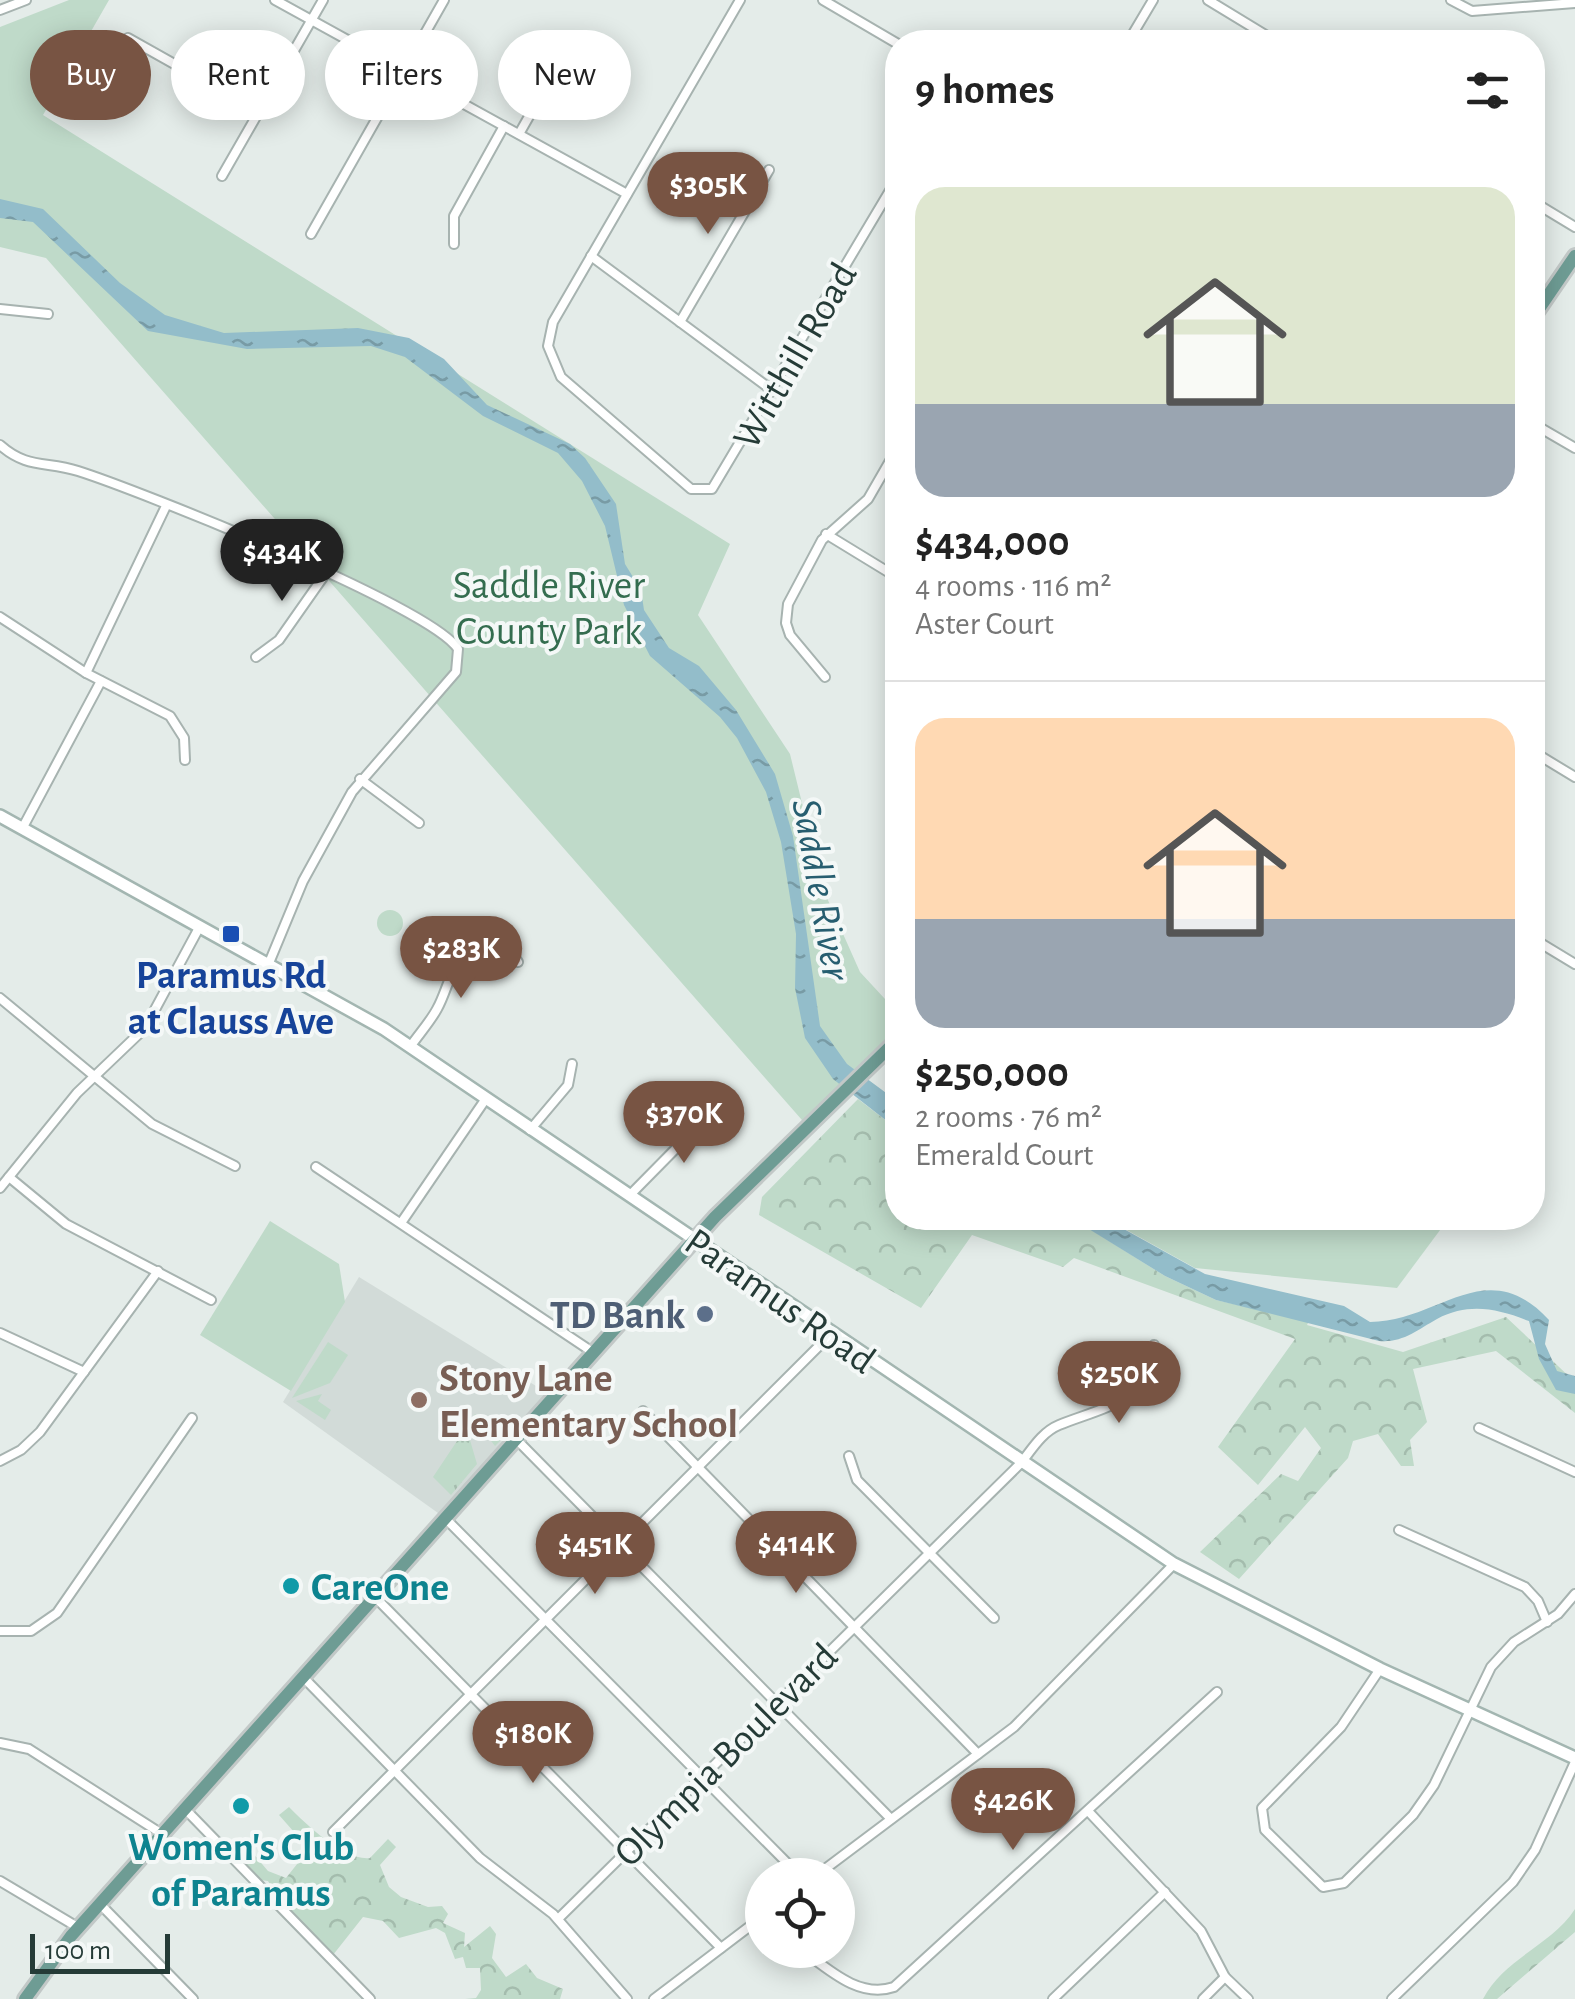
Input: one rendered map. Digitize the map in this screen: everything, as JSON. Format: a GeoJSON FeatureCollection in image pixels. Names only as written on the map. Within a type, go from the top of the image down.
{"type":"FeatureCollection","features":[{"type":"Feature","properties":{"kind":"main road"},"geometry":{"type":"LineString","coordinates":[[1545,299],[1575,256]]}},
{"type":"Feature","properties":{"kind":"main road","name":"Paramus Road"},"geometry":{"type":"LineString","coordinates":[[0,816],[269,963],[410,1047],[830,1335],[1174,1564],[1380,1669],[1575,1760]]}},
{"type":"Feature","properties":{"kind":"main road"},"geometry":{"type":"LineString","coordinates":[[25,1999],[78,1928],[696,1240],[885,1052]]}},
{"type":"Feature","properties":{"kind":"street"},"geometry":{"type":"LineString","coordinates":[[0,10],[26,0]]}},
{"type":"Feature","properties":{"kind":"street"},"geometry":{"type":"LineString","coordinates":[[275,0],[326,30]]}},
{"type":"Feature","properties":{"kind":"street"},"geometry":{"type":"LineString","coordinates":[[305,31],[322,0]]}},
{"type":"Feature","properties":{"kind":"street"},"geometry":{"type":"LineString","coordinates":[[426,30],[444,0]]}},
{"type":"Feature","properties":{"kind":"street"},"geometry":{"type":"LineString","coordinates":[[740,0],[591,256],[773,390]]}},
{"type":"Feature","properties":{"kind":"street"},"geometry":{"type":"LineString","coordinates":[[822,0],[885,36]]}},
{"type":"Feature","properties":{"kind":"street"},"geometry":{"type":"LineString","coordinates":[[1135,30],[1154,0]]}},
{"type":"Feature","properties":{"kind":"street"},"geometry":{"type":"LineString","coordinates":[[1208,0],[1257,30]]}},
{"type":"Feature","properties":{"kind":"street"},"geometry":{"type":"LineString","coordinates":[[1450,0],[1472,11],[1575,4]]}},
{"type":"Feature","properties":{"kind":"street"},"geometry":{"type":"LineString","coordinates":[[478,112],[627,194]]}},
{"type":"Feature","properties":{"kind":"street"},"geometry":{"type":"LineString","coordinates":[[222,176],[253,120]]}},
{"type":"Feature","properties":{"kind":"street"},"geometry":{"type":"LineString","coordinates":[[311,234],[375,120]]}},
{"type":"Feature","properties":{"kind":"street"},"geometry":{"type":"LineString","coordinates":[[519,134],[527,120]]}},
{"type":"Feature","properties":{"kind":"street"},"geometry":{"type":"LineString","coordinates":[[454,244],[454,216],[504,126]]}},
{"type":"Feature","properties":{"kind":"street"},"geometry":{"type":"LineString","coordinates":[[680,322],[769,170]]}},
{"type":"Feature","properties":{"kind":"street","name":"Witthill Road"},"geometry":{"type":"LineString","coordinates":[[591,256],[549,333],[554,368],[691,489],[705,492],[720,480],[885,200]]}},
{"type":"Feature","properties":{"kind":"street"},"geometry":{"type":"LineString","coordinates":[[1545,209],[1575,227]]}},
{"type":"Feature","properties":{"kind":"street"},"geometry":{"type":"LineString","coordinates":[[0,309],[48,314]]}},
{"type":"Feature","properties":{"kind":"street"},"geometry":{"type":"LineString","coordinates":[[1545,431],[1575,448]]}},
{"type":"Feature","properties":{"kind":"street"},"geometry":{"type":"LineString","coordinates":[[0,445],[17,460],[75,470],[383,597],[449,638],[460,657],[456,672],[360,779],[302,881],[269,963]]}},
{"type":"Feature","properties":{"kind":"street"},"geometry":{"type":"LineString","coordinates":[[824,676],[790,636],[785,613],[826,534],[868,499],[885,471]]}},
{"type":"Feature","properties":{"kind":"street"},"geometry":{"type":"LineString","coordinates":[[86,673],[166,506]]}},
{"type":"Feature","properties":{"kind":"street"},"geometry":{"type":"LineString","coordinates":[[826,534],[885,570]]}},
{"type":"Feature","properties":{"kind":"street"},"geometry":{"type":"LineString","coordinates":[[256,657],[279,640],[326,573]]}},
{"type":"Feature","properties":{"kind":"street"},"geometry":{"type":"LineString","coordinates":[[0,616],[86,673],[170,716],[184,738],[185,760]]}},
{"type":"Feature","properties":{"kind":"street"},"geometry":{"type":"LineString","coordinates":[[23,828],[101,681]]}},
{"type":"Feature","properties":{"kind":"street"},"geometry":{"type":"LineString","coordinates":[[1545,759],[1571,774],[1575,761]]}},
{"type":"Feature","properties":{"kind":"street"},"geometry":{"type":"LineString","coordinates":[[360,779],[419,822]]}},
{"type":"Feature","properties":{"kind":"street"},"geometry":{"type":"LineString","coordinates":[[0,1188],[93,1077],[156,1012],[180,955],[200,926]]}},
{"type":"Feature","properties":{"kind":"street"},"geometry":{"type":"LineString","coordinates":[[410,1047],[437,1010],[450,974],[468,952],[496,944],[505,947],[518,962]]}},
{"type":"Feature","properties":{"kind":"street"},"geometry":{"type":"LineString","coordinates":[[1545,946],[1575,964]]}},
{"type":"Feature","properties":{"kind":"street"},"geometry":{"type":"LineString","coordinates":[[0,998],[152,1124],[235,1166]]}},
{"type":"Feature","properties":{"kind":"street"},"geometry":{"type":"LineString","coordinates":[[530,1130],[568,1084],[572,1064]]}},
{"type":"Feature","properties":{"kind":"street"},"geometry":{"type":"LineString","coordinates":[[401,1224],[485,1100]]}},
{"type":"Feature","properties":{"kind":"street"},"geometry":{"type":"LineString","coordinates":[[629,1196],[699,1124],[702,1114]]}},
{"type":"Feature","properties":{"kind":"street"},"geometry":{"type":"LineString","coordinates":[[316,1166],[594,1353]]}},
{"type":"Feature","properties":{"kind":"street"},"geometry":{"type":"LineString","coordinates":[[9,1177],[66,1224],[211,1300]]}},
{"type":"Feature","properties":{"kind":"street"},"geometry":{"type":"LineString","coordinates":[[0,1460],[32,1440],[158,1270]]}},
{"type":"Feature","properties":{"kind":"street"},"geometry":{"type":"LineString","coordinates":[[0,1333],[84,1372]]}},
{"type":"Feature","properties":{"kind":"street"},"geometry":{"type":"LineString","coordinates":[[332,1832],[830,1335]]}},
{"type":"Feature","properties":{"kind":"street","name":"Olympia Boulevard"},"geometry":{"type":"LineString","coordinates":[[558,1919],[1050,1430],[1101,1413],[1122,1400],[1152,1362],[1154,1346]]}},
{"type":"Feature","properties":{"kind":"street"},"geometry":{"type":"LineString","coordinates":[[643,1411],[978,1754]]}},
{"type":"Feature","properties":{"kind":"street"},"geometry":{"type":"LineString","coordinates":[[0,1631],[32,1631],[57,1613],[192,1418]]}},
{"type":"Feature","properties":{"kind":"street"},"geometry":{"type":"LineString","coordinates":[[1479,1428],[1575,1472]]}},
{"type":"Feature","properties":{"kind":"street"},"geometry":{"type":"LineString","coordinates":[[516,1439],[891,1819]]}},
{"type":"Feature","properties":{"kind":"street"},"geometry":{"type":"LineString","coordinates":[[849,1456],[858,1480],[994,1618]]}},
{"type":"Feature","properties":{"kind":"street"},"geometry":{"type":"LineString","coordinates":[[445,1518],[782,1858]]}},
{"type":"Feature","properties":{"kind":"street"},"geometry":{"type":"LineString","coordinates":[[1399,1530],[1525,1586],[1538,1601],[1547,1622]]}},
{"type":"Feature","properties":{"kind":"street"},"geometry":{"type":"LineString","coordinates":[[840,1858],[1014,1726],[1174,1564]]}},
{"type":"Feature","properties":{"kind":"street"},"geometry":{"type":"LineString","coordinates":[[1380,1669],[1341,1727],[1262,1808],[1265,1830],[1323,1887],[1344,1884],[1424,1801],[1469,1708],[1502,1654],[1547,1622],[1575,1594]]}},
{"type":"Feature","properties":{"kind":"street"},"geometry":{"type":"LineString","coordinates":[[374,1596],[721,1948]]}},
{"type":"Feature","properties":{"kind":"street"},"geometry":{"type":"LineString","coordinates":[[302,1676],[480,1858],[558,1919],[627,1999]]}},
{"type":"Feature","properties":{"kind":"street"},"geometry":{"type":"LineString","coordinates":[[827,1968],[860,1991],[885,1992],[1218,1692]]}},
{"type":"Feature","properties":{"kind":"street"},"geometry":{"type":"LineString","coordinates":[[0,1743],[29,1749],[162,1834]]}},
{"type":"Feature","properties":{"kind":"street"},"geometry":{"type":"LineString","coordinates":[[1392,1999],[1513,1882],[1534,1850],[1575,1760]]}},
{"type":"Feature","properties":{"kind":"street"},"geometry":{"type":"LineString","coordinates":[[185,1809],[370,1999]]}},
{"type":"Feature","properties":{"kind":"street"},"geometry":{"type":"LineString","coordinates":[[1088,1811],[1201,1931],[1225,1977],[1248,1999]]}},
{"type":"Feature","properties":{"kind":"street"},"geometry":{"type":"LineString","coordinates":[[0,1881],[78,1928]]}},
{"type":"Feature","properties":{"kind":"street"},"geometry":{"type":"LineString","coordinates":[[1053,1999],[1165,1892]]}},
{"type":"Feature","properties":{"kind":"street"},"geometry":{"type":"LineString","coordinates":[[100,1904],[193,1999]]}},
{"type":"Feature","properties":{"kind":"street"},"geometry":{"type":"LineString","coordinates":[[654,1999],[745,1929]]}},
{"type":"Feature","properties":{"kind":"street"},"geometry":{"type":"LineString","coordinates":[[1203,1999],[1225,1977]]}},
{"type":"Feature","properties":{"kind":"street"},"geometry":{"type":"LineString","coordinates":[[663,1992],[672,1999]]}},
{"type":"Feature","properties":{"kind":"shaded area","name":"Stony Lane Elementary School"},"geometry":{"type":"Polygon","coordinates":[[[359,1277],[554,1397],[445,1518],[283,1402],[359,1277]]]}},
{"type":"Feature","properties":{"kind":"green space","name":"Saddle River County Park"},"geometry":{"type":"Polygon","coordinates":[[[69,0],[109,0],[92,30],[30,30],[30,120],[51,120],[730,544],[698,615],[790,754],[823,889],[860,972],[885,999],[885,1051],[809,1128],[46,258],[0,247],[0,27],[69,0]]]}},
{"type":"Feature","properties":{"kind":"green space"},"geometry":{"type":"Polygon","coordinates":[[[390,910],[400,913],[400,933],[390,936],[380,933],[377,923],[380,913],[390,910]]]}},
{"type":"Feature","properties":{"kind":"green space"},"geometry":{"type":"Polygon","coordinates":[[[858,1099],[885,1120],[885,1230],[1091,1230],[1165,1276],[1216,1300],[1309,1321],[1307,1325],[1403,1352],[1506,1317],[1575,1382],[1575,1413],[1496,1351],[1413,1369],[1427,1422],[1410,1440],[1414,1466],[1401,1466],[1378,1434],[1353,1441],[1348,1458],[1239,1579],[1200,1552],[1281,1474],[1298,1481],[1321,1448],[1305,1427],[1258,1485],[1218,1447],[1295,1339],[1074,1258],[1063,1267],[972,1235],[921,1308],[759,1215],[762,1197],[858,1099]]]}},
{"type":"Feature","properties":{"kind":"green space"},"geometry":{"type":"Polygon","coordinates":[[[270,1221],[339,1264],[345,1302],[291,1391],[200,1335],[270,1221]]]}},
{"type":"Feature","properties":{"kind":"green space"},"geometry":{"type":"Polygon","coordinates":[[[1127,1230],[1440,1230],[1397,1288],[1195,1268],[1127,1230]]]}},
{"type":"Feature","properties":{"kind":"green space"},"geometry":{"type":"Polygon","coordinates":[[[328,1342],[348,1355],[330,1383],[292,1398],[328,1342]]]}},
{"type":"Feature","properties":{"kind":"green space"},"geometry":{"type":"Polygon","coordinates":[[[322,1394],[318,1401],[331,1410],[325,1420],[296,1401],[322,1394]]]}},
{"type":"Feature","properties":{"kind":"green space"},"geometry":{"type":"Polygon","coordinates":[[[475,1414],[478,1416],[470,1440],[477,1464],[451,1495],[433,1477],[475,1414]]]}},
{"type":"Feature","properties":{"kind":"green space"},"geometry":{"type":"Polygon","coordinates":[[[499,1418],[513,1428],[495,1446],[488,1437],[499,1418]]]}},
{"type":"Feature","properties":{"kind":"green space"},"geometry":{"type":"Polygon","coordinates":[[[289,1807],[326,1840],[349,1854],[370,1858],[388,1839],[396,1847],[380,1865],[389,1887],[401,1897],[428,1907],[442,1906],[448,1914],[443,1923],[465,1933],[464,1947],[490,1926],[496,1934],[492,1958],[506,1977],[526,1964],[537,1978],[563,1989],[560,1999],[465,1999],[476,1998],[481,1990],[480,1968],[466,1968],[463,1957],[455,1959],[445,1933],[436,1928],[399,1938],[383,1921],[363,1917],[333,1955],[268,1881],[260,1880],[241,1863],[251,1851],[268,1871],[286,1878],[309,1849],[279,1815],[289,1807]]]}},
{"type":"Feature","properties":{"kind":"green space"},"geometry":{"type":"Polygon","coordinates":[[[1575,1909],[1575,1932],[1497,1999],[1483,1999],[1503,1973],[1553,1933],[1575,1909]]]}},
{"type":"Feature","properties":{"kind":"water"},"geometry":{"type":"Polygon","coordinates":[[[0,199],[43,209],[120,283],[165,315],[224,333],[358,328],[409,338],[444,359],[487,405],[570,444],[585,458],[616,504],[625,564],[641,590],[644,610],[669,648],[699,666],[736,710],[775,774],[793,836],[820,1026],[847,1064],[885,1092],[885,1120],[833,1079],[805,1038],[795,988],[796,934],[781,842],[766,792],[737,738],[720,717],[650,656],[624,605],[605,526],[582,481],[558,453],[483,416],[405,357],[371,346],[247,349],[148,331],[33,222],[0,218],[0,199]]]}},
{"type":"Feature","properties":{"kind":"water"},"geometry":{"type":"Polygon","coordinates":[[[1090,1230],[1126,1230],[1205,1274],[1344,1306],[1370,1322],[1395,1319],[1483,1291],[1504,1292],[1526,1301],[1549,1320],[1545,1344],[1557,1371],[1575,1376],[1575,1394],[1556,1390],[1539,1359],[1529,1321],[1517,1317],[1483,1309],[1461,1310],[1403,1338],[1379,1341],[1216,1300],[1165,1276],[1090,1230]]]}},
{"type":"Feature","properties":{"kind":"place","name":"Paramus Rd at Clauss Ave"},"geometry":{"type":"Point","coordinates":[231,934]}},
{"type":"Feature","properties":{"kind":"place","name":"TD Bank"},"geometry":{"type":"Point","coordinates":[705,1314]}},
{"type":"Feature","properties":{"kind":"place","name":"Stony Lane Elementary School"},"geometry":{"type":"Point","coordinates":[419,1400]}},
{"type":"Feature","properties":{"kind":"place","name":"CareOne"},"geometry":{"type":"Point","coordinates":[291,1586]}},
{"type":"Feature","properties":{"kind":"place","name":"Women's Club of Paramus"},"geometry":{"type":"Point","coordinates":[241,1806]}},
{"type":"Feature","properties":{"kind":"water label","name":"Saddle River"},"geometry":{"type":"Point","coordinates":[823,889]}}]}
